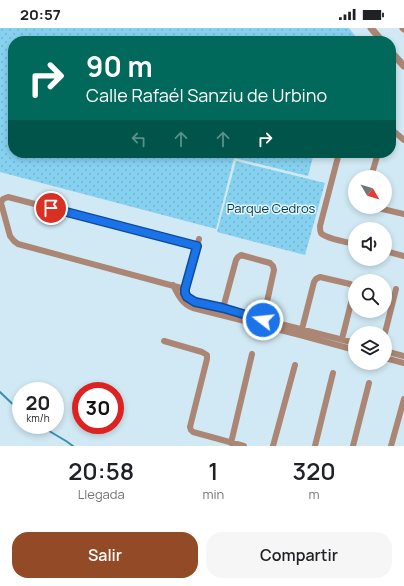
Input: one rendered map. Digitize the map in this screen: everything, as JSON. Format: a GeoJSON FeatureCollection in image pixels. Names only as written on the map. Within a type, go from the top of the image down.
{"type":"FeatureCollection","features":[{"type":"Feature","properties":{"kind":"street"},"geometry":{"type":"LineString","coordinates":[[371,28],[378,36]]}},
{"type":"Feature","properties":{"kind":"street"},"geometry":{"type":"LineString","coordinates":[[396,57],[404,66]]}},
{"type":"Feature","properties":{"kind":"street"},"geometry":{"type":"LineString","coordinates":[[396,133],[404,140]]}},
{"type":"Feature","properties":{"kind":"street"},"geometry":{"type":"LineString","coordinates":[[337,158],[320,226],[321,233],[329,237],[348,242]]}},
{"type":"Feature","properties":{"kind":"street"},"geometry":{"type":"LineString","coordinates":[[373,170],[377,158]]}},
{"type":"Feature","properties":{"kind":"street"},"geometry":{"type":"LineString","coordinates":[[185,289],[18,244],[10,236],[1,203],[3,199],[8,197],[197,246]]}},
{"type":"Feature","properties":{"kind":"street"},"geometry":{"type":"LineString","coordinates":[[392,211],[404,214]]}},
{"type":"Feature","properties":{"kind":"street"},"geometry":{"type":"LineString","coordinates":[[199,239],[185,289],[187,297],[195,302],[222,312],[301,332],[348,341]]}},
{"type":"Feature","properties":{"kind":"street"},"geometry":{"type":"LineString","coordinates":[[392,253],[404,256]]}},
{"type":"Feature","properties":{"kind":"street"},"geometry":{"type":"LineString","coordinates":[[222,312],[236,260],[241,255],[270,263],[273,266],[274,270],[263,320]]}},
{"type":"Feature","properties":{"kind":"street"},"geometry":{"type":"LineString","coordinates":[[301,332],[314,282],[316,279],[320,278],[350,284],[353,287],[354,291],[342,339]]}},
{"type":"Feature","properties":{"kind":"street"},"geometry":{"type":"LineString","coordinates":[[173,285],[180,298],[187,306],[263,320],[348,348]]}},
{"type":"Feature","properties":{"kind":"street"},"geometry":{"type":"LineString","coordinates":[[387,326],[396,289]]}},
{"type":"Feature","properties":{"kind":"street"},"geometry":{"type":"LineString","coordinates":[[164,341],[202,352],[207,356],[190,426],[191,430],[193,432],[244,446]]}},
{"type":"Feature","properties":{"kind":"street"},"geometry":{"type":"LineString","coordinates":[[392,353],[404,356]]}},
{"type":"Feature","properties":{"kind":"street"},"geometry":{"type":"LineString","coordinates":[[231,443],[252,354]]}},
{"type":"Feature","properties":{"kind":"street"},"geometry":{"type":"LineString","coordinates":[[392,360],[404,363]]}},
{"type":"Feature","properties":{"kind":"street"},"geometry":{"type":"LineString","coordinates":[[272,446],[295,365]]}},
{"type":"Feature","properties":{"kind":"street"},"geometry":{"type":"LineString","coordinates":[[315,446],[333,373]]}},
{"type":"Feature","properties":{"kind":"street"},"geometry":{"type":"LineString","coordinates":[[352,446],[369,383]]}},
{"type":"Feature","properties":{"kind":"street"},"geometry":{"type":"LineString","coordinates":[[392,446],[404,399]]}},
{"type":"Feature","properties":{"kind":"green space"},"geometry":{"type":"Polygon","coordinates":[[[0,28],[349,28],[355,36],[8,36],[8,158],[234,158],[216,229],[0,172],[0,28]]]}},
{"type":"Feature","properties":{"kind":"green space"},"geometry":{"type":"Polygon","coordinates":[[[234,158],[313,158],[308,176],[234,158]]]}},
{"type":"Feature","properties":{"kind":"green space","name":"Parque Cedros"},"geometry":{"type":"Polygon","coordinates":[[[236,161],[325,183],[305,255],[217,232],[236,161]]]}},
{"type":"Feature","properties":{"kind":"waterway"},"geometry":{"type":"LineString","coordinates":[[0,392],[12,403]]}},
{"type":"Feature","properties":{"kind":"waterway"},"geometry":{"type":"LineString","coordinates":[[54,434],[73,446]]}},
{"type":"Feature","properties":{"kind":"route"},"geometry":{"type":"LineString","coordinates":[[51,208],[197,246],[185,289],[187,297],[195,302],[223,308],[263,320]]}}]}
